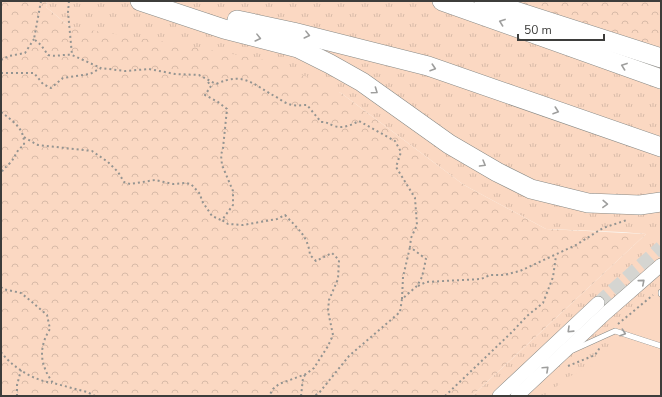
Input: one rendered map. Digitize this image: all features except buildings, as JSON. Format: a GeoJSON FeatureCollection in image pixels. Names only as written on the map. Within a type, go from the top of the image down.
{"type":"FeatureCollection","features":[{"type":"Feature","properties":{"kind":"highway"},"geometry":{"type":"LineString","coordinates":[[140,1],[224,29],[298,48],[362,82],[449,144],[497,172],[531,188],[588,203],[640,205],[661,202]]}},
{"type":"Feature","properties":{"kind":"highway"},"geometry":{"type":"LineString","coordinates":[[146,1],[293,32],[428,66],[659,146]]}},
{"type":"Feature","properties":{"kind":"highway"},"geometry":{"type":"LineString","coordinates":[[442,1],[661,79]]}},
{"type":"Feature","properties":{"kind":"highway"},"geometry":{"type":"LineString","coordinates":[[484,1],[661,58]]}},
{"type":"Feature","properties":{"kind":"street"},"geometry":{"type":"LineString","coordinates":[[518,396],[606,313],[661,266]]}},
{"type":"Feature","properties":{"kind":"street"},"geometry":{"type":"LineString","coordinates":[[499,396],[598,303]]}},
{"type":"Feature","properties":{"kind":"lane"},"geometry":{"type":"LineString","coordinates":[[562,355],[615,331],[661,346]]}},
{"type":"Feature","properties":{"kind":"path"},"geometry":{"type":"LineString","coordinates":[[1,60],[9,56],[25,53],[34,39],[41,1]]}},
{"type":"Feature","properties":{"kind":"path"},"geometry":{"type":"LineString","coordinates":[[70,1],[68,12],[72,55]]}},
{"type":"Feature","properties":{"kind":"path"},"geometry":{"type":"LineString","coordinates":[[34,39],[48,55],[57,57],[64,54],[72,55],[101,68],[125,71],[149,69],[176,74],[199,75],[207,81],[212,86],[205,96],[218,102],[227,109],[221,155],[222,165],[233,191],[233,204],[222,220]]}},
{"type":"Feature","properties":{"kind":"path"},"geometry":{"type":"LineString","coordinates":[[1,73],[34,73],[43,84],[51,88],[63,78],[90,74],[101,68]]}},
{"type":"Feature","properties":{"kind":"path"},"geometry":{"type":"LineString","coordinates":[[207,81],[216,84],[226,80],[242,79],[256,85],[262,90],[291,105],[307,106],[321,122],[329,122],[334,126],[346,127],[359,120],[395,141],[401,152],[396,166],[415,198],[417,225],[410,238],[410,247],[403,277],[400,312],[349,356],[319,393],[314,396]]}},
{"type":"Feature","properties":{"kind":"path"},"geometry":{"type":"LineString","coordinates":[[1,112],[16,124],[24,137],[34,144],[92,151],[108,162],[118,172],[124,182],[130,184],[156,180],[173,184],[185,182],[191,184],[200,194],[202,201],[212,216],[228,224],[243,226],[277,219],[286,215],[304,236],[308,244],[310,255],[316,261],[332,253],[339,260],[338,279],[329,300],[328,311],[334,334],[328,346],[314,368],[306,374],[280,384],[273,389],[269,396]]}},
{"type":"Feature","properties":{"kind":"path"},"geometry":{"type":"LineString","coordinates":[[1,173],[10,163],[18,149],[24,145],[24,137]]}},
{"type":"Feature","properties":{"kind":"path"},"geometry":{"type":"LineString","coordinates":[[417,286],[426,282],[481,280],[490,275],[504,275],[520,271],[556,256],[586,240],[603,228],[626,220],[634,220]]}},
{"type":"Feature","properties":{"kind":"path"},"geometry":{"type":"LineString","coordinates":[[402,300],[417,286],[422,277],[426,259],[410,247]]}},
{"type":"Feature","properties":{"kind":"path"},"geometry":{"type":"LineString","coordinates":[[445,396],[527,316],[543,303],[552,277],[556,256]]}},
{"type":"Feature","properties":{"kind":"path"},"geometry":{"type":"LineString","coordinates":[[1,287],[3,289],[21,293],[47,315],[50,329],[44,338],[41,356],[46,374],[53,383]]}},
{"type":"Feature","properties":{"kind":"path"},"geometry":{"type":"LineString","coordinates":[[1,352],[9,361],[21,370],[43,382],[53,383],[87,392],[94,396]]}},
{"type":"Feature","properties":{"kind":"path"},"geometry":{"type":"LineString","coordinates":[[17,396],[17,385],[21,370]]}},
{"type":"Feature","properties":{"kind":"path"},"geometry":{"type":"LineString","coordinates":[[301,396],[303,378],[306,374]]}},
{"type":"Feature","properties":{"kind":"green space"},"geometry":{"type":"Polygon","coordinates":[[[1,1],[47,1],[46,7],[70,27],[173,43],[275,62],[341,93],[464,185],[546,229],[646,234],[472,396],[1,396],[1,1]]]}},
{"type":"Feature","properties":{"kind":"green space"},"geometry":{"type":"Polygon","coordinates":[[[47,1],[505,1],[661,48],[661,396],[472,396],[646,234],[546,229],[464,185],[341,93],[70,27],[46,7],[47,1]]]}},
{"type":"Feature","properties":{"kind":"green space"},"geometry":{"type":"Polygon","coordinates":[[[505,1],[661,1],[661,49],[505,1]]]}},
{"type":"Feature","properties":{"kind":"green space"},"geometry":{"type":"Polygon","coordinates":[[[661,293],[661,396],[545,396],[568,377],[595,365],[604,357],[615,331],[661,293]]]}},
{"type":"Feature","properties":{"kind":"tunnel"},"geometry":{"type":"LineString","coordinates":[[598,303],[661,247]]}}]}
